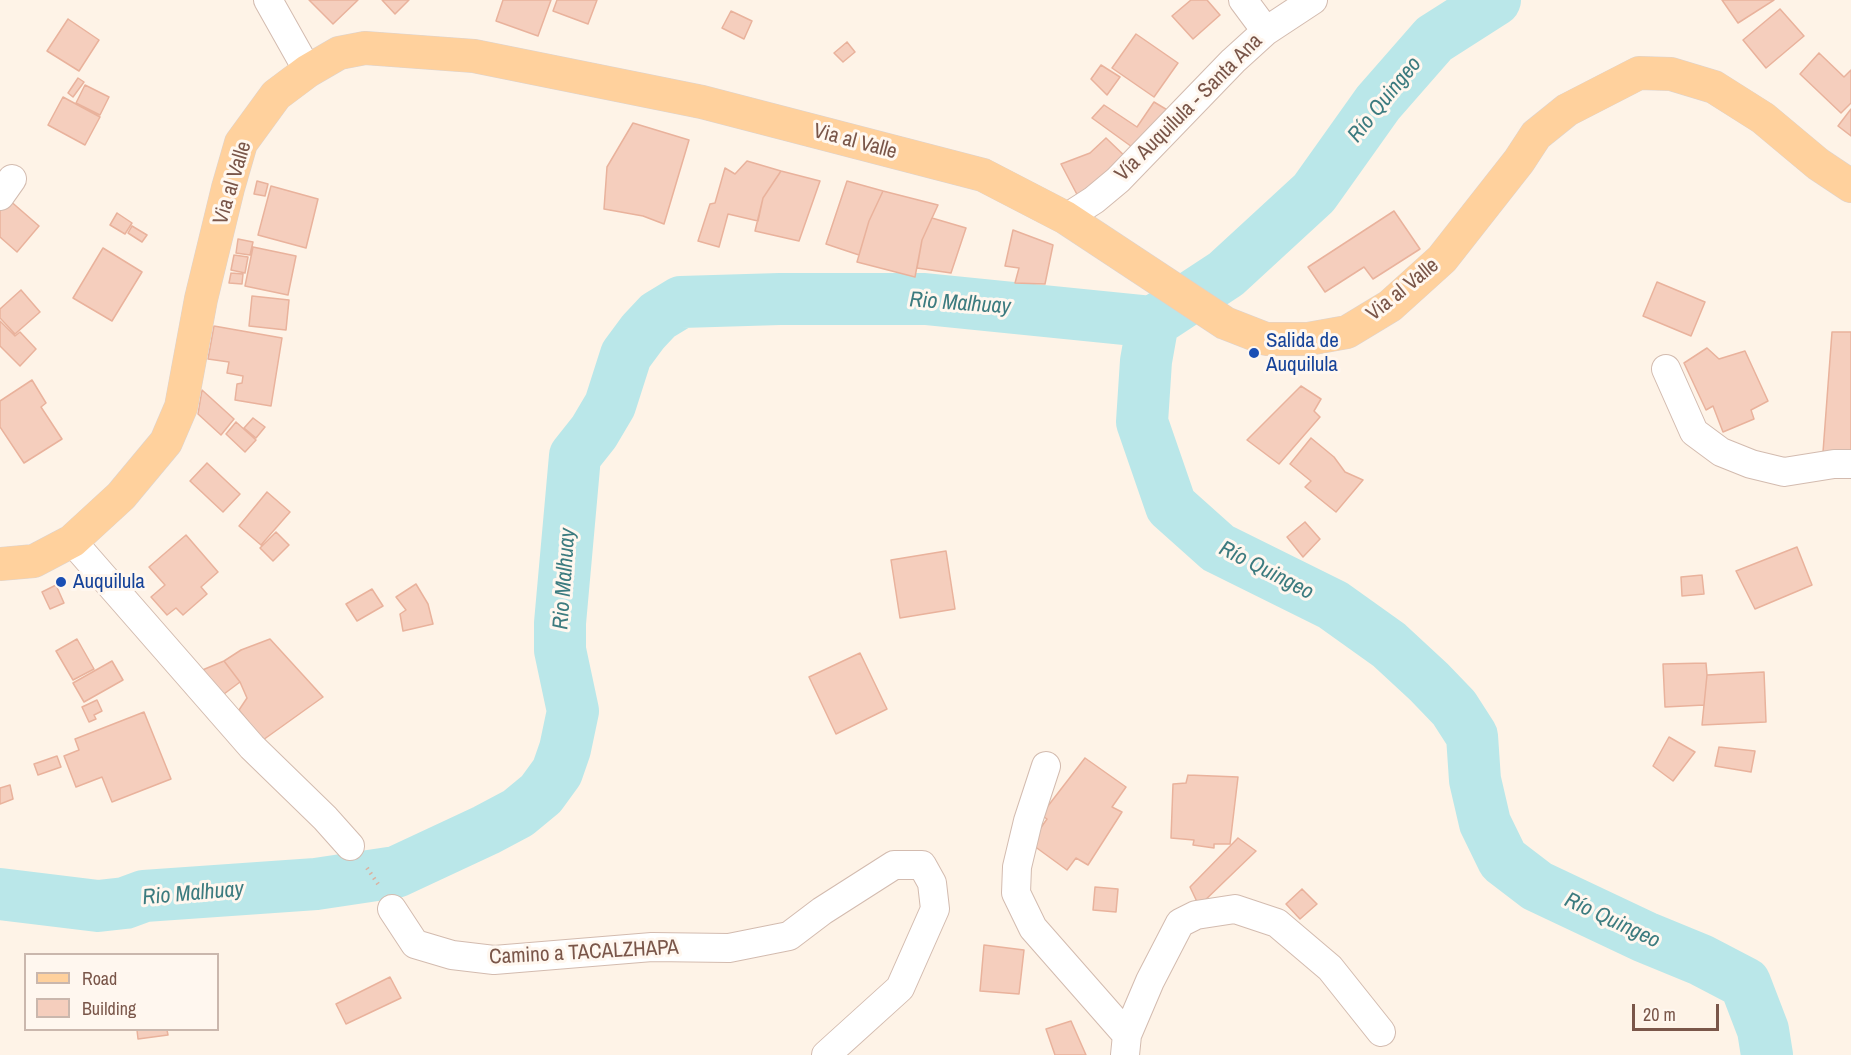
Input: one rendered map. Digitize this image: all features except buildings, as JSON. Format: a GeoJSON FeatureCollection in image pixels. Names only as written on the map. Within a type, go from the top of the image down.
{"type":"FeatureCollection","features":[{"type":"Feature","properties":{"kind":"main road","name":"Via al Valle"},"geometry":{"type":"LineString","coordinates":[[0,564],[34,561],[72,541],[120,496],[166,442],[181,406],[201,299],[241,143],[276,95],[308,71],[339,53],[364,48],[474,56],[702,102],[983,175],[1077,224],[1225,323],[1266,339],[1308,339],[1347,332],[1390,306],[1442,259],[1519,161],[1536,135],[1567,110],[1639,74],[1671,74],[1714,87],[1763,118],[1818,164],[1851,186]]}},
{"type":"Feature","properties":{"kind":"street"},"geometry":{"type":"LineString","coordinates":[[268,0],[308,71]]}},
{"type":"Feature","properties":{"kind":"street"},"geometry":{"type":"LineString","coordinates":[[1243,0],[1266,31]]}},
{"type":"Feature","properties":{"kind":"street","name":"Vía Auquilula - Santa Ana"},"geometry":{"type":"LineString","coordinates":[[1077,224],[1094,200],[1118,180],[1233,61],[1266,31],[1313,0]]}},
{"type":"Feature","properties":{"kind":"street"},"geometry":{"type":"LineString","coordinates":[[1666,369],[1694,432],[1721,452],[1751,464],[1784,472],[1834,464],[1851,464]]}},
{"type":"Feature","properties":{"kind":"street"},"geometry":{"type":"LineString","coordinates":[[72,541],[252,747],[325,818],[350,846]]}},
{"type":"Feature","properties":{"kind":"street"},"geometry":{"type":"LineString","coordinates":[[1046,766],[1028,821],[1017,867],[1016,893],[1033,928],[1126,1045]]}},
{"type":"Feature","properties":{"kind":"street","name":"Camino a TACALZHAPA"},"geometry":{"type":"LineString","coordinates":[[392,909],[415,944],[452,955],[494,960],[652,947],[729,948],[789,936],[849,893],[894,865],[922,865],[932,883],[935,909],[900,988],[826,1055]]}},
{"type":"Feature","properties":{"kind":"street"},"geometry":{"type":"LineString","coordinates":[[1126,1045],[1150,981],[1180,924],[1196,915],[1235,909],[1277,922],[1330,968],[1380,1032]]}},
{"type":"Feature","properties":{"kind":"path"},"geometry":{"type":"LineString","coordinates":[[350,846],[373,876],[392,909]]}},
{"type":"Feature","properties":{"kind":"waterway","name":"Río Quingeo"},"geometry":{"type":"LineString","coordinates":[[1495,0],[1434,39],[1378,103],[1314,193],[1226,274],[1153,322],[1146,361],[1142,422],[1171,506],[1218,548],[1333,605],[1389,645],[1454,708],[1472,736],[1475,780],[1485,823],[1503,860],[1537,886],[1645,937],[1701,960],[1745,983],[1763,1030],[1767,1055]]}},
{"type":"Feature","properties":{"kind":"waterway","name":"Rio Malhuay"},"geometry":{"type":"LineString","coordinates":[[0,894],[98,906],[125,903],[144,896],[316,884],[396,872],[518,813],[541,794],[557,772],[565,749],[573,711],[560,650],[560,623],[575,456],[594,432],[610,405],[626,355],[658,316],[681,302],[925,299],[1153,322]]}},
{"type":"Feature","properties":{"kind":"place","name":"Salida de Auquilula"},"geometry":{"type":"Point","coordinates":[1254,353]}},
{"type":"Feature","properties":{"kind":"place","name":"Auquilula"},"geometry":{"type":"Point","coordinates":[61,582]}}]}
